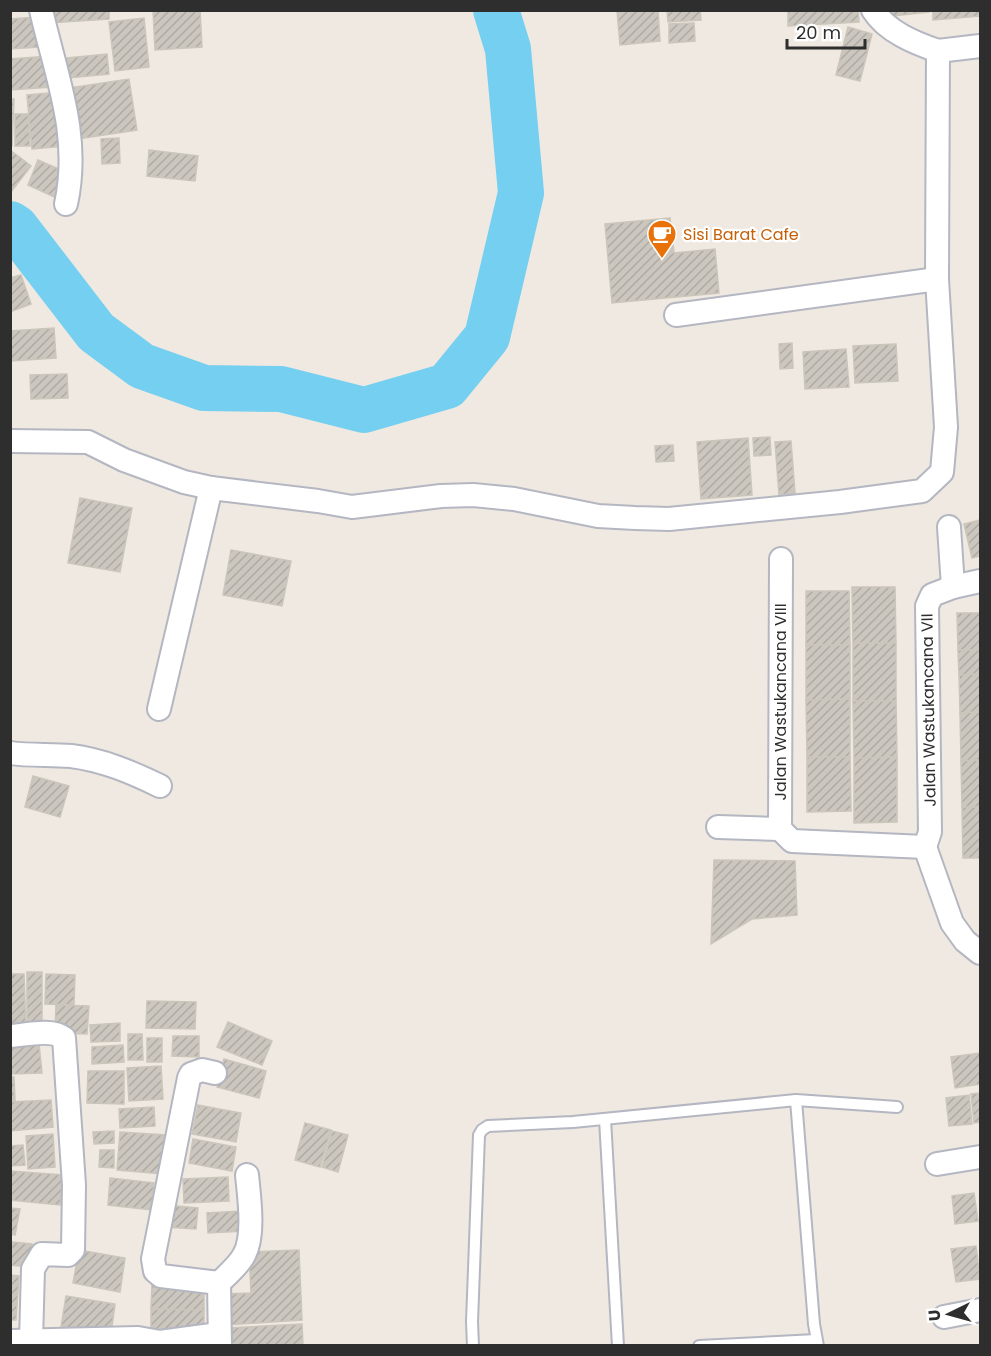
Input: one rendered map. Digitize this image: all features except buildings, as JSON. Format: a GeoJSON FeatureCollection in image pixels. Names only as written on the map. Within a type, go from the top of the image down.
{"type":"FeatureCollection","features":[{"type":"Feature","properties":{"kind":"street"},"geometry":{"type":"LineString","coordinates":[[41,10],[65,102],[72,179],[66,204]]}},
{"type":"Feature","properties":{"kind":"street"},"geometry":{"type":"LineString","coordinates":[[873,10],[889,26],[913,43],[938,51],[981,46]]}},
{"type":"Feature","properties":{"kind":"street"},"geometry":{"type":"LineString","coordinates":[[10,441],[88,442],[150,470],[184,482],[212,488],[352,507],[441,496],[473,495],[514,499],[598,516],[669,519],[840,502],[922,491],[942,472],[946,428],[937,279],[938,51]]}},
{"type":"Feature","properties":{"kind":"street"},"geometry":{"type":"LineString","coordinates":[[676,315],[937,279]]}},
{"type":"Feature","properties":{"kind":"street"},"geometry":{"type":"LineString","coordinates":[[159,709],[212,488]]}},
{"type":"Feature","properties":{"kind":"street"},"geometry":{"type":"LineString","coordinates":[[949,527],[953,587]]}},
{"type":"Feature","properties":{"kind":"street","name":"Jalan Wastukancana VIII"},"geometry":{"type":"LineString","coordinates":[[781,559],[786,835]]}},
{"type":"Feature","properties":{"kind":"street","name":"Jalan Wastukancana VII"},"geometry":{"type":"LineString","coordinates":[[924,847],[930,832],[927,606],[932,595],[953,587],[981,581]]}},
{"type":"Feature","properties":{"kind":"street"},"geometry":{"type":"LineString","coordinates":[[10,753],[33,756],[70,756],[100,762],[131,771],[160,786]]}},
{"type":"Feature","properties":{"kind":"street"},"geometry":{"type":"LineString","coordinates":[[718,827],[924,847],[952,922],[965,941],[981,953]]}},
{"type":"Feature","properties":{"kind":"street"},"geometry":{"type":"LineString","coordinates":[[10,1036],[54,1033],[64,1038],[74,1185],[73,1250],[68,1255],[42,1254],[33,1269],[21,1341],[138,1338],[160,1342],[220,1340],[219,1283],[244,1255],[249,1242],[250,1205],[247,1175]]}},
{"type":"Feature","properties":{"kind":"street"},"geometry":{"type":"LineString","coordinates":[[215,1073],[198,1070],[190,1074],[153,1260],[155,1272],[161,1276],[219,1283]]}},
{"type":"Feature","properties":{"kind":"street"},"geometry":{"type":"LineString","coordinates":[[938,1164],[981,1157]]}},
{"type":"Feature","properties":{"kind":"street"},"geometry":{"type":"LineString","coordinates":[[944,1317],[981,1310]]}},
{"type":"Feature","properties":{"kind":"lane"},"geometry":{"type":"LineString","coordinates":[[699,1346],[817,1343],[796,1100]]}},
{"type":"Feature","properties":{"kind":"lane"},"geometry":{"type":"LineString","coordinates":[[473,1346],[479,1135],[488,1126],[605,1119],[796,1100],[897,1107]]}},
{"type":"Feature","properties":{"kind":"lane"},"geometry":{"type":"LineString","coordinates":[[605,1119],[618,1346]]}},
{"type":"Feature","properties":{"kind":"waterway"},"geometry":{"type":"LineString","coordinates":[[10,224],[16,228],[96,332],[142,366],[204,388],[281,389],[364,410],[447,386],[487,337],[521,193],[508,49],[496,10]]}},
{"type":"Feature","properties":{"kind":"place","name":"Sisi Barat Cafe"},"geometry":{"type":"Point","coordinates":[662,260]}}]}
